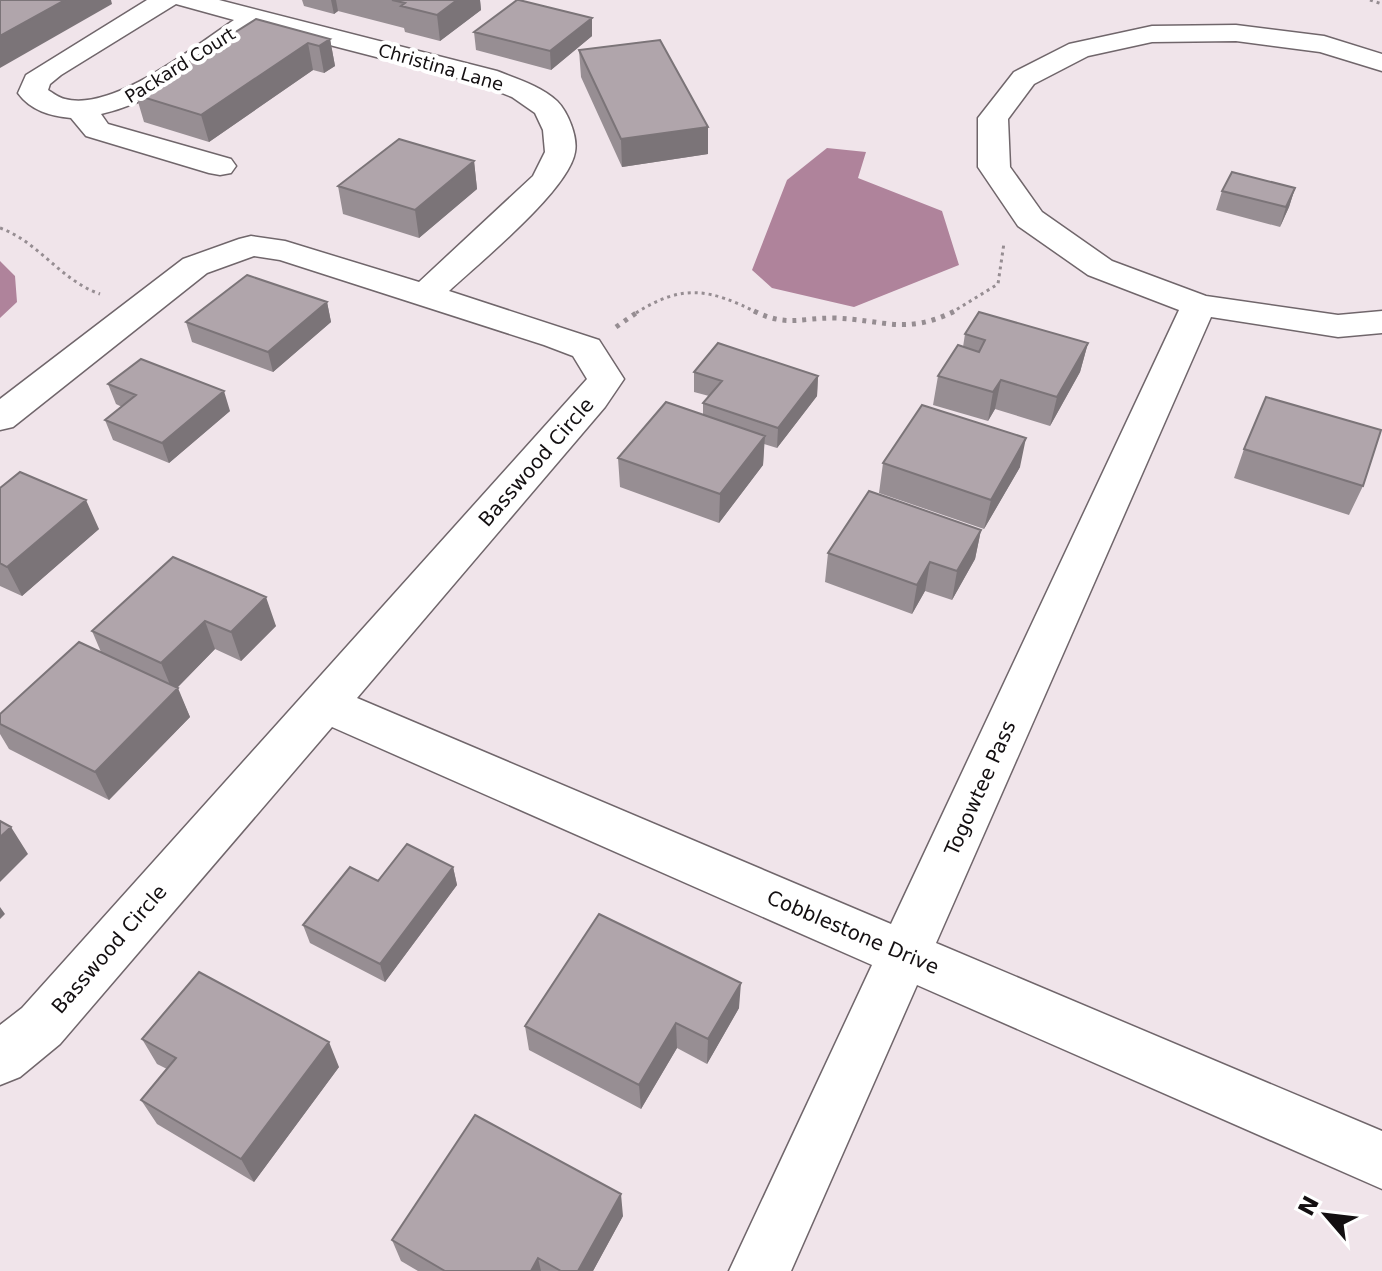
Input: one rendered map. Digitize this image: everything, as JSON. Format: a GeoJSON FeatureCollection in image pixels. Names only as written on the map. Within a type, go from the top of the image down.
{"type":"FeatureCollection","features":[{"type":"Feature","properties":{"kind":"street","name":"Packard Court"},"geometry":{"type":"LineString","coordinates":[[166,0],[51,69],[20,94],[61,110],[86,110],[115,104],[141,91],[255,18]]}},
{"type":"Feature","properties":{"kind":"street","name":"Christina Lane"},"geometry":{"type":"LineString","coordinates":[[187,0],[487,77],[522,91],[547,108],[558,130],[560,152],[547,180],[425,295]]}},
{"type":"Feature","properties":{"kind":"street"},"geometry":{"type":"LineString","coordinates":[[1382,63],[1324,44],[1236,33],[1187,21],[1152,34],[1079,50],[1024,78],[993,118],[994,167],[1030,219],[1100,268],[1199,305],[1338,326],[1382,322]]}},
{"type":"Feature","properties":{"kind":"street"},"geometry":{"type":"LineString","coordinates":[[86,110],[86,120],[97,130],[220,166]]}},
{"type":"Feature","properties":{"kind":"street"},"geometry":{"type":"LineString","coordinates":[[0,418],[195,266],[251,246],[285,251],[586,348]]}},
{"type":"Feature","properties":{"kind":"street","name":"Togowtee Pass"},"geometry":{"type":"LineString","coordinates":[[760,1271],[1199,305]]}},
{"type":"Feature","properties":{"kind":"street","name":"Basswood Circle"},"geometry":{"type":"LineString","coordinates":[[0,1059],[41,1026],[592,399],[606,379],[586,348]]}},
{"type":"Feature","properties":{"kind":"street","name":"Cobblestone Drive"},"geometry":{"type":"LineString","coordinates":[[325,704],[1382,1160]]}},
{"type":"Feature","properties":{"kind":"path"},"geometry":{"type":"LineString","coordinates":[[1370,0],[1382,4]]}},
{"type":"Feature","properties":{"kind":"path"},"geometry":{"type":"LineString","coordinates":[[586,348],[655,300],[676,293],[724,296],[784,322],[833,318],[896,327],[928,321],[976,302],[998,284],[1008,232],[1030,219]]}},
{"type":"Feature","properties":{"kind":"path"},"geometry":{"type":"LineString","coordinates":[[0,228],[33,243],[59,273],[78,288],[143,306]]}},
{"type":"Feature","properties":{"kind":"shaded area"},"geometry":{"type":"Polygon","coordinates":[[[827,148],[866,152],[858,178],[942,211],[959,265],[854,307],[772,288],[752,270],[787,180],[827,148]]]}},
{"type":"Feature","properties":{"kind":"shaded area"},"geometry":{"type":"Polygon","coordinates":[[[0,261],[15,276],[17,302],[0,318],[0,261]]]}},
{"type":"Feature","properties":{"kind":"building"},"geometry":{"type":"Polygon","coordinates":[[[0,0],[65,0],[0,36],[0,0]]]}},
{"type":"Feature","properties":{"kind":"building"},"geometry":{"type":"Polygon","coordinates":[[[392,0],[457,0],[437,15],[401,6],[405,3],[392,0]]]}},
{"type":"Feature","properties":{"kind":"building"},"geometry":{"type":"Polygon","coordinates":[[[517,0],[592,18],[550,51],[474,32],[517,0]]]}},
{"type":"Feature","properties":{"kind":"building"},"geometry":{"type":"Polygon","coordinates":[[[256,19],[330,39],[319,46],[308,43],[201,115],[136,95],[256,19]]]}},
{"type":"Feature","properties":{"kind":"building"},"geometry":{"type":"Polygon","coordinates":[[[660,40],[708,127],[621,139],[579,50],[660,40]]]}},
{"type":"Feature","properties":{"kind":"building"},"geometry":{"type":"Polygon","coordinates":[[[399,139],[474,161],[415,210],[338,186],[399,139]]]}},
{"type":"Feature","properties":{"kind":"building"},"geometry":{"type":"Polygon","coordinates":[[[1232,172],[1295,188],[1286,207],[1222,191],[1232,172]]]}},
{"type":"Feature","properties":{"kind":"building"},"geometry":{"type":"Polygon","coordinates":[[[247,275],[327,302],[268,352],[186,322],[247,275]]]}},
{"type":"Feature","properties":{"kind":"building"},"geometry":{"type":"Polygon","coordinates":[[[979,312],[1088,343],[1057,397],[1001,380],[993,392],[938,376],[958,345],[979,352],[985,340],[965,334],[979,312]]]}},
{"type":"Feature","properties":{"kind":"building"},"geometry":{"type":"Polygon","coordinates":[[[718,343],[818,376],[778,428],[703,403],[722,381],[694,372],[718,343]]]}},
{"type":"Feature","properties":{"kind":"building"},"geometry":{"type":"Polygon","coordinates":[[[141,359],[224,391],[162,443],[105,420],[136,395],[108,384],[141,359]]]}},
{"type":"Feature","properties":{"kind":"building"},"geometry":{"type":"Polygon","coordinates":[[[1266,397],[1381,430],[1363,486],[1244,449],[1266,397]]]}},
{"type":"Feature","properties":{"kind":"building"},"geometry":{"type":"Polygon","coordinates":[[[666,402],[765,436],[720,494],[618,458],[666,402]]]}},
{"type":"Feature","properties":{"kind":"building"},"geometry":{"type":"Polygon","coordinates":[[[922,405],[1026,438],[991,500],[883,463],[922,405]]]}},
{"type":"Feature","properties":{"kind":"building"},"geometry":{"type":"Polygon","coordinates":[[[20,472],[86,500],[7,567],[0,563],[0,488],[20,472]]]}},
{"type":"Feature","properties":{"kind":"building"},"geometry":{"type":"Polygon","coordinates":[[[869,491],[981,530],[957,571],[930,562],[917,585],[828,553],[869,491]]]}},
{"type":"Feature","properties":{"kind":"building"},"geometry":{"type":"Polygon","coordinates":[[[173,557],[266,597],[231,632],[205,621],[161,663],[92,631],[173,557]]]}},
{"type":"Feature","properties":{"kind":"building"},"geometry":{"type":"Polygon","coordinates":[[[79,642],[178,688],[95,772],[0,724],[0,714],[79,642]]]}},
{"type":"Feature","properties":{"kind":"building"},"geometry":{"type":"Polygon","coordinates":[[[0,821],[11,827],[0,837],[0,821]]]}},
{"type":"Feature","properties":{"kind":"building"},"geometry":{"type":"Polygon","coordinates":[[[407,844],[453,867],[380,964],[303,925],[350,867],[378,881],[407,844]]]}},
{"type":"Feature","properties":{"kind":"building"},"geometry":{"type":"Polygon","coordinates":[[[599,914],[741,983],[708,1039],[676,1023],[639,1085],[525,1026],[599,914]]]}},
{"type":"Feature","properties":{"kind":"building"},"geometry":{"type":"Polygon","coordinates":[[[199,972],[329,1042],[241,1159],[141,1100],[176,1058],[142,1039],[199,972]]]}},
{"type":"Feature","properties":{"kind":"building"},"geometry":{"type":"Polygon","coordinates":[[[475,1115],[621,1194],[578,1271],[561,1271],[538,1258],[531,1271],[445,1271],[392,1240],[475,1115]]]}}]}
